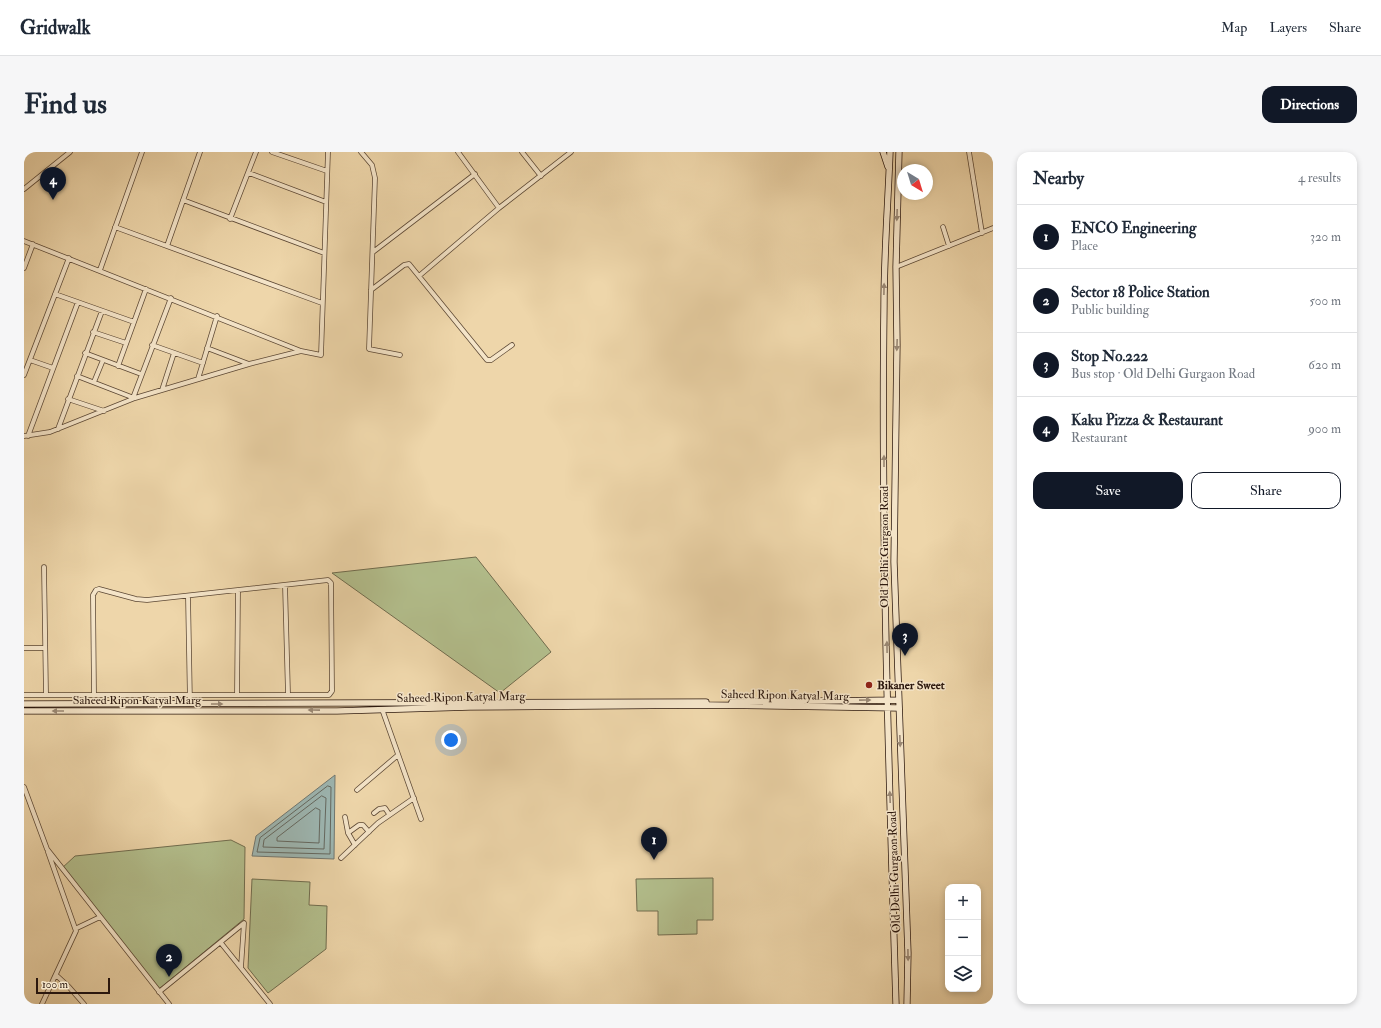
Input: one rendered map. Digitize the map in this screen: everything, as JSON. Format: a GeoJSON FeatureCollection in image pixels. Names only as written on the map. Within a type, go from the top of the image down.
{"type":"FeatureCollection","features":[{"type":"Feature","properties":{"kind":"street"},"geometry":{"type":"LineString","coordinates":[[24,189],[70,152]]}},
{"type":"Feature","properties":{"kind":"street"},"geometry":{"type":"LineString","coordinates":[[100,270],[142,152]]}},
{"type":"Feature","properties":{"kind":"street"},"geometry":{"type":"LineString","coordinates":[[167,246],[200,152]]}},
{"type":"Feature","properties":{"kind":"street"},"geometry":{"type":"LineString","coordinates":[[230,219],[256,152]]}},
{"type":"Feature","properties":{"kind":"street"},"geometry":{"type":"LineString","coordinates":[[272,152],[327,171]]}},
{"type":"Feature","properties":{"kind":"street"},"geometry":{"type":"LineString","coordinates":[[24,241],[217,316],[301,351],[318,356],[322,354],[322,303],[328,152]]}},
{"type":"Feature","properties":{"kind":"street"},"geometry":{"type":"LineString","coordinates":[[361,152],[372,165],[374,170],[373,252],[369,349],[400,355]]}},
{"type":"Feature","properties":{"kind":"street"},"geometry":{"type":"LineString","coordinates":[[458,152],[499,208]]}},
{"type":"Feature","properties":{"kind":"street"},"geometry":{"type":"LineString","coordinates":[[522,152],[541,176]]}},
{"type":"Feature","properties":{"kind":"street"},"geometry":{"type":"LineString","coordinates":[[419,276],[499,208],[571,152]]}},
{"type":"Feature","properties":{"kind":"street"},"geometry":{"type":"LineString","coordinates":[[883,152],[889,171]]}},
{"type":"Feature","properties":{"kind":"street","name":"Old Delhi Gurgaon Road"},"geometry":{"type":"LineString","coordinates":[[890,152],[885,232],[884,503],[896,1004]]}},
{"type":"Feature","properties":{"kind":"street","name":"Old Delhi Gurgaon Road"},"geometry":{"type":"LineString","coordinates":[[899,152],[896,267],[897,345],[894,562],[898,708],[908,953],[907,1004]]}},
{"type":"Feature","properties":{"kind":"street"},"geometry":{"type":"LineString","coordinates":[[899,163],[904,152]]}},
{"type":"Feature","properties":{"kind":"street"},"geometry":{"type":"LineString","coordinates":[[969,152],[982,233]]}},
{"type":"Feature","properties":{"kind":"street"},"geometry":{"type":"LineString","coordinates":[[249,173],[326,202]]}},
{"type":"Feature","properties":{"kind":"street"},"geometry":{"type":"LineString","coordinates":[[373,252],[475,174]]}},
{"type":"Feature","properties":{"kind":"street"},"geometry":{"type":"LineString","coordinates":[[183,200],[230,219],[324,253]]}},
{"type":"Feature","properties":{"kind":"street"},"geometry":{"type":"LineString","coordinates":[[116,227],[322,303]]}},
{"type":"Feature","properties":{"kind":"street"},"geometry":{"type":"LineString","coordinates":[[942,227],[949,246]]}},
{"type":"Feature","properties":{"kind":"street"},"geometry":{"type":"LineString","coordinates":[[896,267],[993,228]]}},
{"type":"Feature","properties":{"kind":"street"},"geometry":{"type":"LineString","coordinates":[[24,268],[33,244]]}},
{"type":"Feature","properties":{"kind":"street"},"geometry":{"type":"LineString","coordinates":[[24,375],[69,258]]}},
{"type":"Feature","properties":{"kind":"street"},"geometry":{"type":"LineString","coordinates":[[371,290],[407,264],[419,276],[487,360],[490,360],[512,345]]}},
{"type":"Feature","properties":{"kind":"street"},"geometry":{"type":"LineString","coordinates":[[118,366],[146,288]]}},
{"type":"Feature","properties":{"kind":"street"},"geometry":{"type":"LineString","coordinates":[[55,294],[134,322]]}},
{"type":"Feature","properties":{"kind":"street"},"geometry":{"type":"LineString","coordinates":[[134,398],[141,374],[171,298]]}},
{"type":"Feature","properties":{"kind":"street"},"geometry":{"type":"LineString","coordinates":[[26,436],[78,302]]}},
{"type":"Feature","properties":{"kind":"street"},"geometry":{"type":"LineString","coordinates":[[58,429],[85,353],[102,311]]}},
{"type":"Feature","properties":{"kind":"street"},"geometry":{"type":"LineString","coordinates":[[198,379],[217,316]]}},
{"type":"Feature","properties":{"kind":"street"},"geometry":{"type":"LineString","coordinates":[[93,332],[126,343]]}},
{"type":"Feature","properties":{"kind":"street"},"geometry":{"type":"LineString","coordinates":[[152,345],[203,363]]}},
{"type":"Feature","properties":{"kind":"street"},"geometry":{"type":"LineString","coordinates":[[207,348],[249,364]]}},
{"type":"Feature","properties":{"kind":"street"},"geometry":{"type":"LineString","coordinates":[[26,436],[58,429],[134,398],[249,364],[301,351]]}},
{"type":"Feature","properties":{"kind":"street"},"geometry":{"type":"LineString","coordinates":[[85,353],[141,374]]}},
{"type":"Feature","properties":{"kind":"street"},"geometry":{"type":"LineString","coordinates":[[162,390],[174,353]]}},
{"type":"Feature","properties":{"kind":"street"},"geometry":{"type":"LineString","coordinates":[[30,360],[53,368]]}},
{"type":"Feature","properties":{"kind":"street"},"geometry":{"type":"LineString","coordinates":[[94,382],[103,360]]}},
{"type":"Feature","properties":{"kind":"street"},"geometry":{"type":"LineString","coordinates":[[77,376],[134,398]]}},
{"type":"Feature","properties":{"kind":"street"},"geometry":{"type":"LineString","coordinates":[[68,399],[104,411]]}},
{"type":"Feature","properties":{"kind":"street"},"geometry":{"type":"LineString","coordinates":[[44,566],[46,695]]}},
{"type":"Feature","properties":{"kind":"street"},"geometry":{"type":"LineString","coordinates":[[24,696],[288,694],[326,696],[332,693],[332,586],[328,580],[141,600],[99,589],[96,590],[93,595],[94,695]]}},
{"type":"Feature","properties":{"kind":"street"},"geometry":{"type":"LineString","coordinates":[[285,585],[288,694]]}},
{"type":"Feature","properties":{"kind":"street"},"geometry":{"type":"LineString","coordinates":[[237,695],[238,590]]}},
{"type":"Feature","properties":{"kind":"street"},"geometry":{"type":"LineString","coordinates":[[188,596],[190,704]]}},
{"type":"Feature","properties":{"kind":"street"},"geometry":{"type":"LineString","coordinates":[[24,648],[45,648]]}},
{"type":"Feature","properties":{"kind":"street","name":"Saheed Ripon Katyal Marg"},"geometry":{"type":"LineString","coordinates":[[24,711],[335,710],[514,704],[898,700]]}},
{"type":"Feature","properties":{"kind":"street","name":"Saheed Ripon Katyal Marg"},"geometry":{"type":"LineString","coordinates":[[24,704],[514,704],[898,708]]}},
{"type":"Feature","properties":{"kind":"street"},"geometry":{"type":"LineString","coordinates":[[335,704],[335,710]]}},
{"type":"Feature","properties":{"kind":"street"},"geometry":{"type":"LineString","coordinates":[[382,709],[421,820]]}},
{"type":"Feature","properties":{"kind":"street"},"geometry":{"type":"LineString","coordinates":[[356,790],[398,755]]}},
{"type":"Feature","properties":{"kind":"street"},"geometry":{"type":"LineString","coordinates":[[24,787],[76,928],[76,933],[42,1004]]}},
{"type":"Feature","properties":{"kind":"street"},"geometry":{"type":"LineString","coordinates":[[341,858],[390,814],[414,798]]}},
{"type":"Feature","properties":{"kind":"street"},"geometry":{"type":"LineString","coordinates":[[374,813],[379,809],[385,808],[390,814]]}},
{"type":"Feature","properties":{"kind":"street"},"geometry":{"type":"LineString","coordinates":[[345,817],[348,833],[355,845]]}},
{"type":"Feature","properties":{"kind":"street"},"geometry":{"type":"LineString","coordinates":[[348,833],[358,825],[364,825],[369,832]]}},
{"type":"Feature","properties":{"kind":"street"},"geometry":{"type":"LineString","coordinates":[[47,849],[170,1004]]}},
{"type":"Feature","properties":{"kind":"street"},"geometry":{"type":"LineString","coordinates":[[76,928],[100,917]]}},
{"type":"Feature","properties":{"kind":"street"},"geometry":{"type":"LineString","coordinates":[[159,992],[244,924],[241,967]]}},
{"type":"Feature","properties":{"kind":"street"},"geometry":{"type":"LineString","coordinates":[[221,943],[270,1004]]}},
{"type":"Feature","properties":{"kind":"street"},"geometry":{"type":"LineString","coordinates":[[56,975],[84,1004]]}},
{"type":"Feature","properties":{"kind":"green space"},"geometry":{"type":"Polygon","coordinates":[[[476,557],[551,652],[500,693],[332,573],[476,557]]]}},
{"type":"Feature","properties":{"kind":"green space"},"geometry":{"type":"Polygon","coordinates":[[[231,840],[245,847],[244,919],[158,990],[61,869],[75,856],[231,840]]]}},
{"type":"Feature","properties":{"kind":"green space"},"geometry":{"type":"Polygon","coordinates":[[[713,878],[713,920],[697,920],[697,934],[658,935],[658,911],[637,911],[636,879],[713,878]]]}},
{"type":"Feature","properties":{"kind":"green space"},"geometry":{"type":"Polygon","coordinates":[[[252,879],[310,882],[309,905],[327,906],[326,949],[268,993],[248,968],[252,879]]]}},
{"type":"Feature","properties":{"kind":"water"},"geometry":{"type":"Polygon","coordinates":[[[335,775],[334,859],[252,856],[256,836],[335,775]]]}},
{"type":"Feature","properties":{"kind":"place","name":"Kaku Pizza & Restaurant"},"geometry":{"type":"Point","coordinates":[53,200]}},
{"type":"Feature","properties":{"kind":"place","name":"Stop No.222"},"geometry":{"type":"Point","coordinates":[905,656]}},
{"type":"Feature","properties":{"kind":"place","name":"Bikaner Sweet"},"geometry":{"type":"Point","coordinates":[869,685]}},
{"type":"Feature","properties":{"kind":"place","name":"ENCO Engineering"},"geometry":{"type":"Point","coordinates":[654,860]}},
{"type":"Feature","properties":{"kind":"place","name":"Sector 18 Police Station"},"geometry":{"type":"Point","coordinates":[169,977]}}]}
